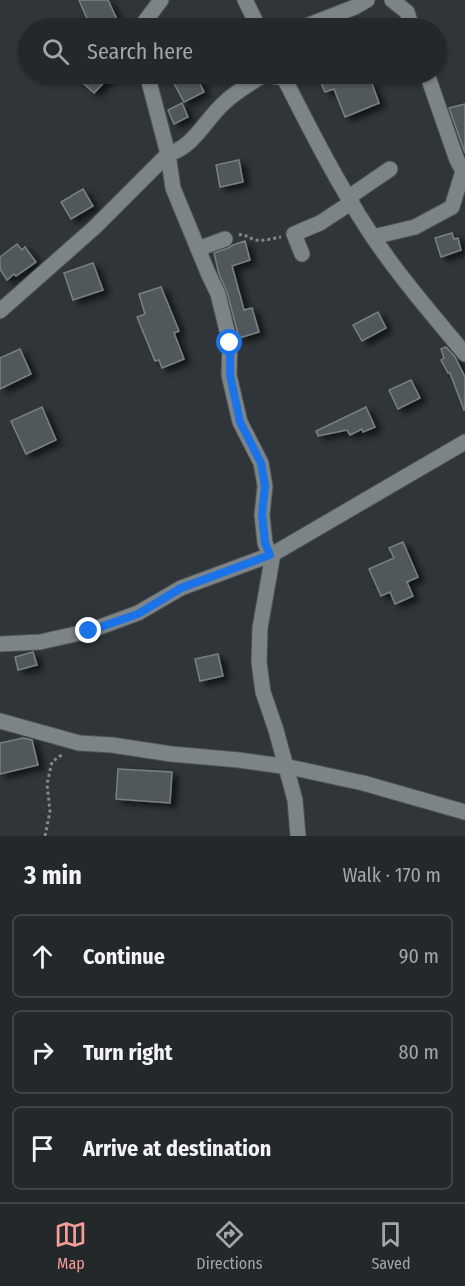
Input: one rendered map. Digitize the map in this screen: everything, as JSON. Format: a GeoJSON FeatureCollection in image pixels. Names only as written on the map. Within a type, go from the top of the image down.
{"type":"FeatureCollection","features":[{"type":"Feature","properties":{"kind":"street"},"geometry":{"type":"LineString","coordinates":[[148,18],[161,0]]}},
{"type":"Feature","properties":{"kind":"street"},"geometry":{"type":"LineString","coordinates":[[245,0],[255,18]]}},
{"type":"Feature","properties":{"kind":"street"},"geometry":{"type":"LineString","coordinates":[[327,18],[367,0]]}},
{"type":"Feature","properties":{"kind":"street"},"geometry":{"type":"LineString","coordinates":[[392,0],[407,12],[409,18]]}},
{"type":"Feature","properties":{"kind":"street"},"geometry":{"type":"LineString","coordinates":[[150,84],[168,154],[173,188],[218,294],[230,343],[230,375],[240,422],[261,463],[265,486],[262,514],[265,543],[271,554],[260,628],[259,662],[263,692],[295,800],[298,836]]}},
{"type":"Feature","properties":{"kind":"street"},"geometry":{"type":"LineString","coordinates":[[0,311],[95,227],[168,154],[175,153],[198,134],[223,103],[250,84]]}},
{"type":"Feature","properties":{"kind":"street"},"geometry":{"type":"LineString","coordinates":[[288,84],[316,140],[374,237],[401,275],[465,354]]}},
{"type":"Feature","properties":{"kind":"street"},"geometry":{"type":"LineString","coordinates":[[374,237],[415,227],[453,207],[463,171],[430,84]]}},
{"type":"Feature","properties":{"kind":"street"},"geometry":{"type":"LineString","coordinates":[[302,254],[294,234],[320,223],[390,169]]}},
{"type":"Feature","properties":{"kind":"street"},"geometry":{"type":"LineString","coordinates":[[198,249],[225,239]]}},
{"type":"Feature","properties":{"kind":"street"},"geometry":{"type":"LineString","coordinates":[[0,644],[40,642],[89,631],[138,614],[181,588],[271,554],[465,442]]}},
{"type":"Feature","properties":{"kind":"street"},"geometry":{"type":"LineString","coordinates":[[0,721],[79,743],[284,766],[363,783],[465,812]]}},
{"type":"Feature","properties":{"kind":"path"},"geometry":{"type":"LineString","coordinates":[[225,239],[243,234],[260,242],[294,234]]}},
{"type":"Feature","properties":{"kind":"path"},"geometry":{"type":"LineString","coordinates":[[45,836],[50,811],[47,784],[52,762],[79,743]]}},
{"type":"Feature","properties":{"kind":"building"},"geometry":{"type":"Polygon","coordinates":[[[79,0],[108,0],[116,18],[87,18],[79,0]]]}},
{"type":"Feature","properties":{"kind":"building"},"geometry":{"type":"Polygon","coordinates":[[[84,84],[103,84],[94,93],[84,84]]]}},
{"type":"Feature","properties":{"kind":"building"},"geometry":{"type":"Polygon","coordinates":[[[174,84],[200,84],[204,92],[184,102],[174,84]]]}},
{"type":"Feature","properties":{"kind":"building"},"geometry":{"type":"Polygon","coordinates":[[[321,84],[372,84],[379,103],[345,117],[334,89],[325,92],[321,84]]]}},
{"type":"Feature","properties":{"kind":"building"},"geometry":{"type":"Polygon","coordinates":[[[182,103],[188,117],[174,124],[168,110],[182,103]]]}},
{"type":"Feature","properties":{"kind":"building"},"geometry":{"type":"Polygon","coordinates":[[[465,104],[465,153],[449,108],[465,104]]]}},
{"type":"Feature","properties":{"kind":"building"},"geometry":{"type":"Polygon","coordinates":[[[239,160],[243,182],[220,187],[216,165],[239,160]]]}},
{"type":"Feature","properties":{"kind":"building"},"geometry":{"type":"Polygon","coordinates":[[[83,189],[93,206],[71,219],[61,202],[83,189]]]}},
{"type":"Feature","properties":{"kind":"building"},"geometry":{"type":"Polygon","coordinates":[[[452,233],[454,239],[458,238],[461,250],[441,257],[435,238],[452,233]]]}},
{"type":"Feature","properties":{"kind":"building"},"geometry":{"type":"Polygon","coordinates":[[[245,241],[250,260],[232,266],[244,310],[252,308],[259,332],[239,338],[214,253],[245,241]]]}},
{"type":"Feature","properties":{"kind":"building"},"geometry":{"type":"Polygon","coordinates":[[[17,244],[22,250],[25,247],[36,262],[7,280],[0,269],[0,257],[17,244]]]}},
{"type":"Feature","properties":{"kind":"building"},"geometry":{"type":"Polygon","coordinates":[[[93,263],[103,290],[73,300],[64,273],[93,263]]]}},
{"type":"Feature","properties":{"kind":"building"},"geometry":{"type":"Polygon","coordinates":[[[161,287],[179,331],[174,333],[184,359],[162,368],[159,360],[155,361],[137,317],[145,314],[139,294],[161,287]]]}},
{"type":"Feature","properties":{"kind":"building"},"geometry":{"type":"Polygon","coordinates":[[[378,312],[386,328],[362,341],[353,325],[378,312]]]}},
{"type":"Feature","properties":{"kind":"building"},"geometry":{"type":"Polygon","coordinates":[[[446,347],[455,357],[465,377],[465,410],[450,373],[441,360],[444,358],[441,349],[446,347]]]}},
{"type":"Feature","properties":{"kind":"building"},"geometry":{"type":"Polygon","coordinates":[[[20,349],[31,374],[0,389],[0,358],[20,349]]]}},
{"type":"Feature","properties":{"kind":"building"},"geometry":{"type":"Polygon","coordinates":[[[411,380],[420,398],[398,409],[389,390],[411,380]]]}},
{"type":"Feature","properties":{"kind":"building"},"geometry":{"type":"Polygon","coordinates":[[[42,407],[56,440],[26,454],[11,421],[42,407]]]}},
{"type":"Feature","properties":{"kind":"building"},"geometry":{"type":"Polygon","coordinates":[[[366,407],[375,427],[363,432],[362,429],[350,435],[347,430],[318,436],[316,431],[366,407]]]}},
{"type":"Feature","properties":{"kind":"building"},"geometry":{"type":"Polygon","coordinates":[[[403,542],[418,577],[407,582],[413,596],[395,604],[390,592],[381,596],[369,569],[394,558],[389,548],[403,542]]]}},
{"type":"Feature","properties":{"kind":"building"},"geometry":{"type":"Polygon","coordinates":[[[33,652],[37,665],[18,670],[15,657],[33,652]]]}},
{"type":"Feature","properties":{"kind":"building"},"geometry":{"type":"Polygon","coordinates":[[[218,654],[223,676],[200,681],[195,659],[218,654]]]}},
{"type":"Feature","properties":{"kind":"building"},"geometry":{"type":"Polygon","coordinates":[[[23,738],[32,740],[38,765],[0,774],[0,743],[23,738]]]}},
{"type":"Feature","properties":{"kind":"building"},"geometry":{"type":"Polygon","coordinates":[[[118,769],[172,772],[170,803],[116,799],[118,769]]]}},
{"type":"Feature","properties":{"kind":"route"},"geometry":{"type":"LineString","coordinates":[[89,631],[138,614],[181,588],[270,555],[265,543],[262,514],[265,486],[261,463],[240,422],[230,375],[230,343]]}}]}
